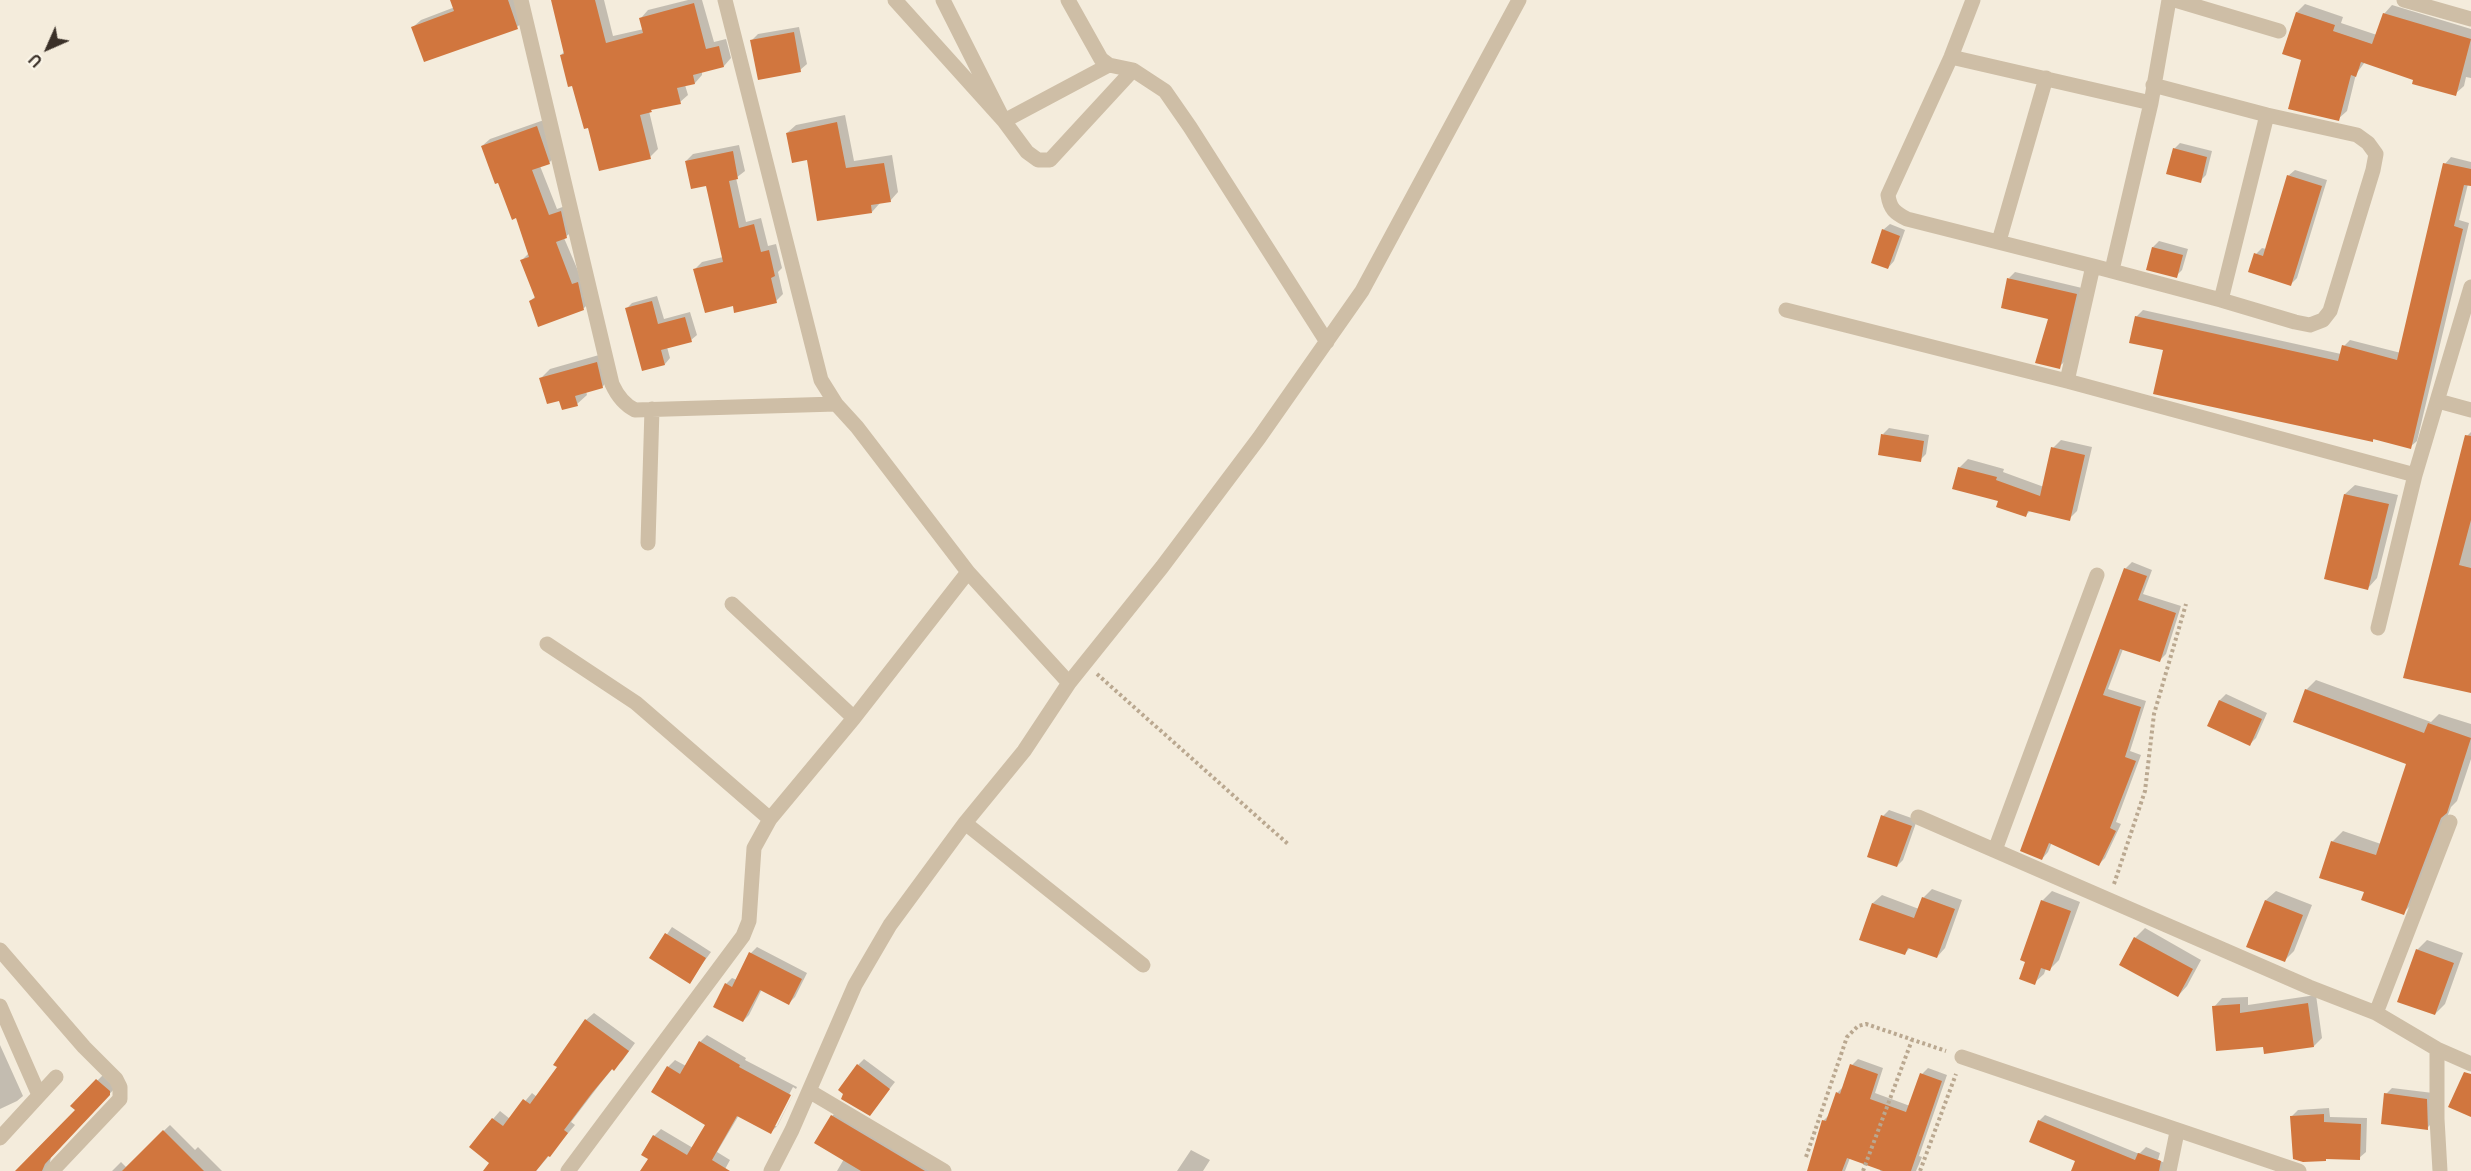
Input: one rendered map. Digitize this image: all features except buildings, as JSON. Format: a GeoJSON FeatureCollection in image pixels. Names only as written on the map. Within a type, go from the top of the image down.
{"type":"FeatureCollection","features":[{"type":"Feature","properties":{"kind":"street"},"geometry":{"type":"LineString","coordinates":[[521,0],[612,384],[617,395],[635,410],[836,404]]}},
{"type":"Feature","properties":{"kind":"street"},"geometry":{"type":"LineString","coordinates":[[725,0],[821,380],[836,404],[857,427],[968,572],[1069,683]]}},
{"type":"Feature","properties":{"kind":"street"},"geometry":{"type":"LineString","coordinates":[[895,0],[1004,121],[1027,152],[1038,160],[1050,160],[1133,70]]}},
{"type":"Feature","properties":{"kind":"street"},"geometry":{"type":"LineString","coordinates":[[943,0],[1004,121]]}},
{"type":"Feature","properties":{"kind":"street"},"geometry":{"type":"LineString","coordinates":[[1068,0],[1101,59],[1109,65],[1133,70],[1165,91],[1327,342]]}},
{"type":"Feature","properties":{"kind":"street"},"geometry":{"type":"LineString","coordinates":[[771,1171],[855,985],[884,935],[966,823],[1024,751],[1069,683],[1162,567],[1259,438],[1362,291],[1519,0]]}},
{"type":"Feature","properties":{"kind":"street"},"geometry":{"type":"LineString","coordinates":[[1973,0],[1951,57],[1888,195],[1895,213],[1907,219],[2112,270],[2295,322],[2310,325],[2322,320],[2330,311],[2376,154],[2368,143],[2357,135],[2267,115],[2153,85]]}},
{"type":"Feature","properties":{"kind":"street"},"geometry":{"type":"LineString","coordinates":[[2112,270],[2151,104],[2169,0]]}},
{"type":"Feature","properties":{"kind":"street"},"geometry":{"type":"LineString","coordinates":[[2175,0],[2279,31]]}},
{"type":"Feature","properties":{"kind":"street"},"geometry":{"type":"LineString","coordinates":[[2404,0],[2471,19]]}},
{"type":"Feature","properties":{"kind":"street"},"geometry":{"type":"LineString","coordinates":[[1951,57],[2151,104]]}},
{"type":"Feature","properties":{"kind":"street"},"geometry":{"type":"LineString","coordinates":[[1004,121],[1109,65]]}},
{"type":"Feature","properties":{"kind":"street"},"geometry":{"type":"LineString","coordinates":[[1999,241],[2046,78]]}},
{"type":"Feature","properties":{"kind":"street"},"geometry":{"type":"LineString","coordinates":[[2221,300],[2267,115]]}},
{"type":"Feature","properties":{"kind":"street"},"geometry":{"type":"LineString","coordinates":[[2067,381],[2093,266]]}},
{"type":"Feature","properties":{"kind":"street"},"geometry":{"type":"LineString","coordinates":[[2378,628],[2415,475],[2471,287]]}},
{"type":"Feature","properties":{"kind":"street"},"geometry":{"type":"LineString","coordinates":[[1786,310],[2067,381],[2415,475]]}},
{"type":"Feature","properties":{"kind":"street"},"geometry":{"type":"LineString","coordinates":[[2438,401],[2471,410]]}},
{"type":"Feature","properties":{"kind":"street"},"geometry":{"type":"LineString","coordinates":[[648,543],[652,409]]}},
{"type":"Feature","properties":{"kind":"street"},"geometry":{"type":"LineString","coordinates":[[568,1171],[743,936],[749,921],[754,848],[770,819],[854,718],[968,572]]}},
{"type":"Feature","properties":{"kind":"street"},"geometry":{"type":"LineString","coordinates":[[1995,850],[2097,575]]}},
{"type":"Feature","properties":{"kind":"street"},"geometry":{"type":"LineString","coordinates":[[732,604],[854,718]]}},
{"type":"Feature","properties":{"kind":"street"},"geometry":{"type":"LineString","coordinates":[[547,644],[636,703],[770,819]]}},
{"type":"Feature","properties":{"kind":"street"},"geometry":{"type":"LineString","coordinates":[[1918,817],[2309,987],[2376,1013],[2437,1049],[2471,1064]]}},
{"type":"Feature","properties":{"kind":"street"},"geometry":{"type":"LineString","coordinates":[[2376,1013],[2450,822]]}},
{"type":"Feature","properties":{"kind":"street"},"geometry":{"type":"LineString","coordinates":[[966,823],[1143,965]]}},
{"type":"Feature","properties":{"kind":"street"},"geometry":{"type":"LineString","coordinates":[[0,950],[84,1047],[116,1079],[120,1087],[120,1099],[52,1171]]}},
{"type":"Feature","properties":{"kind":"street"},"geometry":{"type":"LineString","coordinates":[[0,1006],[39,1095]]}},
{"type":"Feature","properties":{"kind":"street"},"geometry":{"type":"LineString","coordinates":[[2437,1049],[2440,1171]]}},
{"type":"Feature","properties":{"kind":"street"},"geometry":{"type":"LineString","coordinates":[[1962,1057],[2177,1132],[2299,1171]]}},
{"type":"Feature","properties":{"kind":"street"},"geometry":{"type":"LineString","coordinates":[[0,1138],[56,1077]]}},
{"type":"Feature","properties":{"kind":"street"},"geometry":{"type":"LineString","coordinates":[[809,1091],[944,1171]]}},
{"type":"Feature","properties":{"kind":"street"},"geometry":{"type":"LineString","coordinates":[[2169,1171],[2177,1132]]}},
{"type":"Feature","properties":{"kind":"path"},"geometry":{"type":"LineString","coordinates":[[2109,899],[2145,791],[2154,714],[2186,604]]}},
{"type":"Feature","properties":{"kind":"path"},"geometry":{"type":"LineString","coordinates":[[1086,663],[1289,845]]}},
{"type":"Feature","properties":{"kind":"path"},"geometry":{"type":"LineString","coordinates":[[1806,1157],[1847,1037],[1858,1026],[1866,1024],[1962,1057],[1920,1171]]}},
{"type":"Feature","properties":{"kind":"path"},"geometry":{"type":"LineString","coordinates":[[1863,1171],[1912,1040]]}}]}
